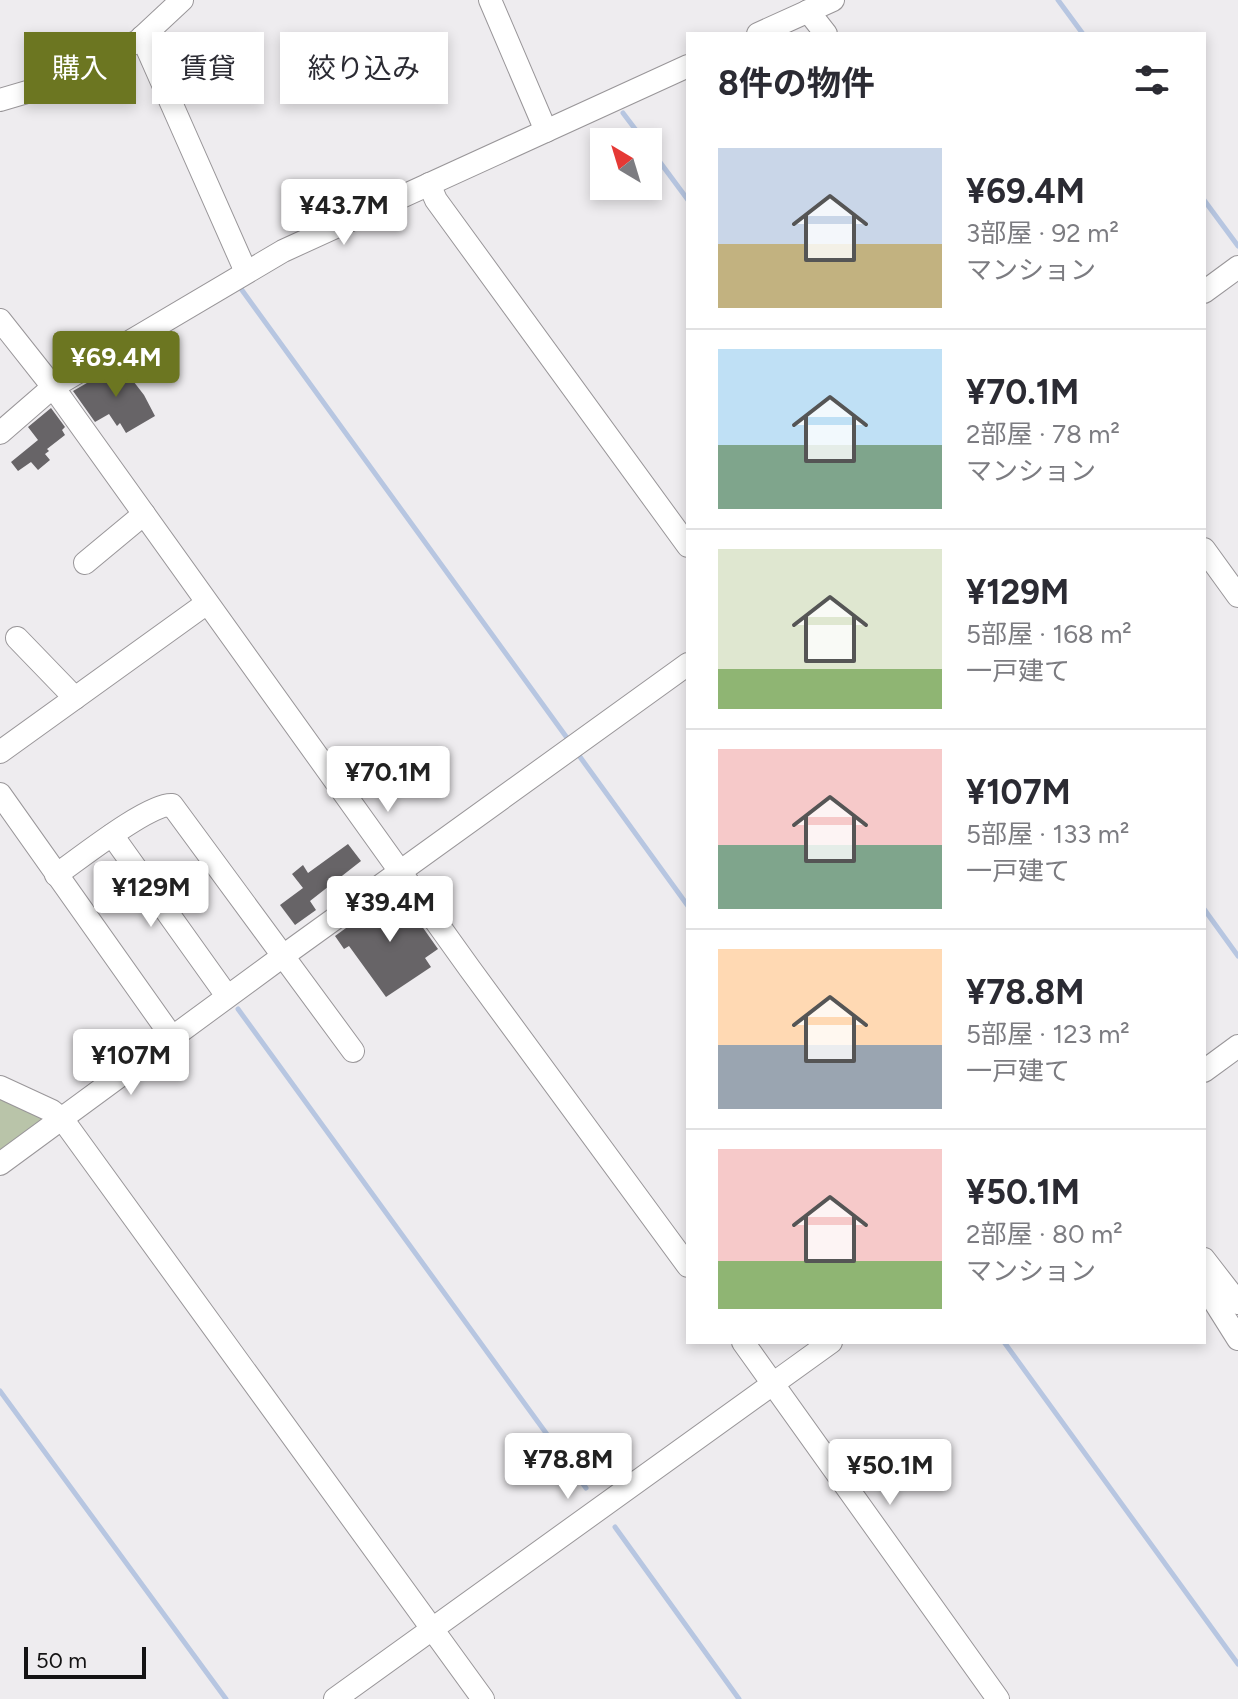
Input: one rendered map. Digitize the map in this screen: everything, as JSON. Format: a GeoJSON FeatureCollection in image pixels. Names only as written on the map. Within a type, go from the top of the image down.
{"type":"FeatureCollection","features":[{"type":"Feature","properties":{"kind":"street"},"geometry":{"type":"LineString","coordinates":[[0,100],[67,77],[142,37],[182,0]]}},
{"type":"Feature","properties":{"kind":"street"},"geometry":{"type":"LineString","coordinates":[[490,0],[546,131]]}},
{"type":"Feature","properties":{"kind":"street"},"geometry":{"type":"LineString","coordinates":[[762,32],[833,0]]}},
{"type":"Feature","properties":{"kind":"street"},"geometry":{"type":"LineString","coordinates":[[808,11],[824,32]]}},
{"type":"Feature","properties":{"kind":"street"},"geometry":{"type":"LineString","coordinates":[[142,37],[246,272]]}},
{"type":"Feature","properties":{"kind":"street"},"geometry":{"type":"LineString","coordinates":[[0,433],[53,387],[246,272],[337,224],[686,67]]}},
{"type":"Feature","properties":{"kind":"street"},"geometry":{"type":"LineString","coordinates":[[429,184],[436,200],[686,543]]}},
{"type":"Feature","properties":{"kind":"street"},"geometry":{"type":"LineString","coordinates":[[1206,291],[1238,267]]}},
{"type":"Feature","properties":{"kind":"street"},"geometry":{"type":"LineString","coordinates":[[0,320],[53,387],[400,872],[686,1263]]}},
{"type":"Feature","properties":{"kind":"street"},"geometry":{"type":"LineString","coordinates":[[85,563],[144,514]]}},
{"type":"Feature","properties":{"kind":"street"},"geometry":{"type":"LineString","coordinates":[[1206,552],[1238,596]]}},
{"type":"Feature","properties":{"kind":"street"},"geometry":{"type":"LineString","coordinates":[[0,752],[207,603]]}},
{"type":"Feature","properties":{"kind":"street"},"geometry":{"type":"LineString","coordinates":[[17,638],[75,698]]}},
{"type":"Feature","properties":{"kind":"street"},"geometry":{"type":"LineString","coordinates":[[0,1164],[227,996],[686,665]]}},
{"type":"Feature","properties":{"kind":"street"},"geometry":{"type":"LineString","coordinates":[[0,794],[172,1037]]}},
{"type":"Feature","properties":{"kind":"street"},"geometry":{"type":"LineString","coordinates":[[56,875],[162,804],[172,805],[353,1051]]}},
{"type":"Feature","properties":{"kind":"street"},"geometry":{"type":"LineString","coordinates":[[112,835],[227,996]]}},
{"type":"Feature","properties":{"kind":"street"},"geometry":{"type":"LineString","coordinates":[[1206,1070],[1238,1046]]}},
{"type":"Feature","properties":{"kind":"street"},"geometry":{"type":"LineString","coordinates":[[0,1087],[52,1111],[63,1120],[483,1699]]}},
{"type":"Feature","properties":{"kind":"street"},"geometry":{"type":"LineString","coordinates":[[1206,1262],[1238,1303]]}},
{"type":"Feature","properties":{"kind":"street"},"geometry":{"type":"LineString","coordinates":[[1206,1288],[1238,1339]]}},
{"type":"Feature","properties":{"kind":"street"},"geometry":{"type":"LineString","coordinates":[[744,1344],[998,1699]]}},
{"type":"Feature","properties":{"kind":"street"},"geometry":{"type":"LineString","coordinates":[[335,1699],[828,1344]]}},
{"type":"Feature","properties":{"kind":"green space"},"geometry":{"type":"Polygon","coordinates":[[[0,1092],[48,1120],[0,1154],[0,1092]]]}},
{"type":"Feature","properties":{"kind":"building"},"geometry":{"type":"Polygon","coordinates":[[[120,364],[144,395],[155,416],[126,433],[109,414],[95,422],[73,391],[120,364]]]}},
{"type":"Feature","properties":{"kind":"building"},"geometry":{"type":"Polygon","coordinates":[[[51,408],[65,427],[62,430],[65,435],[47,449],[49,451],[45,454],[50,460],[38,470],[31,462],[18,471],[11,462],[38,440],[28,427],[51,408]]]}},
{"type":"Feature","properties":{"kind":"building"},"geometry":{"type":"Polygon","coordinates":[[[348,844],[361,861],[310,901],[316,910],[295,925],[280,905],[303,888],[292,874],[303,865],[308,873],[348,844]]]}},
{"type":"Feature","properties":{"kind":"building"},"geometry":{"type":"Polygon","coordinates":[[[397,891],[438,949],[425,958],[431,967],[386,997],[349,946],[344,949],[335,936],[397,891]]]}},
{"type":"Feature","properties":{"kind":"waterway"},"geometry":{"type":"LineString","coordinates":[[1058,0],[1082,32]]}},
{"type":"Feature","properties":{"kind":"waterway"},"geometry":{"type":"LineString","coordinates":[[623,113],[634,128]]}},
{"type":"Feature","properties":{"kind":"waterway"},"geometry":{"type":"LineString","coordinates":[[662,165],[686,197]]}},
{"type":"Feature","properties":{"kind":"waterway"},"geometry":{"type":"LineString","coordinates":[[1206,203],[1238,246]]}},
{"type":"Feature","properties":{"kind":"waterway"},"geometry":{"type":"LineString","coordinates":[[239,286],[570,742]]}},
{"type":"Feature","properties":{"kind":"waterway"},"geometry":{"type":"LineString","coordinates":[[575,750],[686,903]]}},
{"type":"Feature","properties":{"kind":"waterway"},"geometry":{"type":"LineString","coordinates":[[1206,912],[1238,956]]}},
{"type":"Feature","properties":{"kind":"waterway"},"geometry":{"type":"LineString","coordinates":[[238,1009],[586,1488]]}},
{"type":"Feature","properties":{"kind":"waterway"},"geometry":{"type":"LineString","coordinates":[[1005,1344],[1238,1664]]}},
{"type":"Feature","properties":{"kind":"waterway"},"geometry":{"type":"LineString","coordinates":[[0,1391],[226,1699]]}},
{"type":"Feature","properties":{"kind":"waterway"},"geometry":{"type":"LineString","coordinates":[[615,1527],[739,1699]]}}]}
